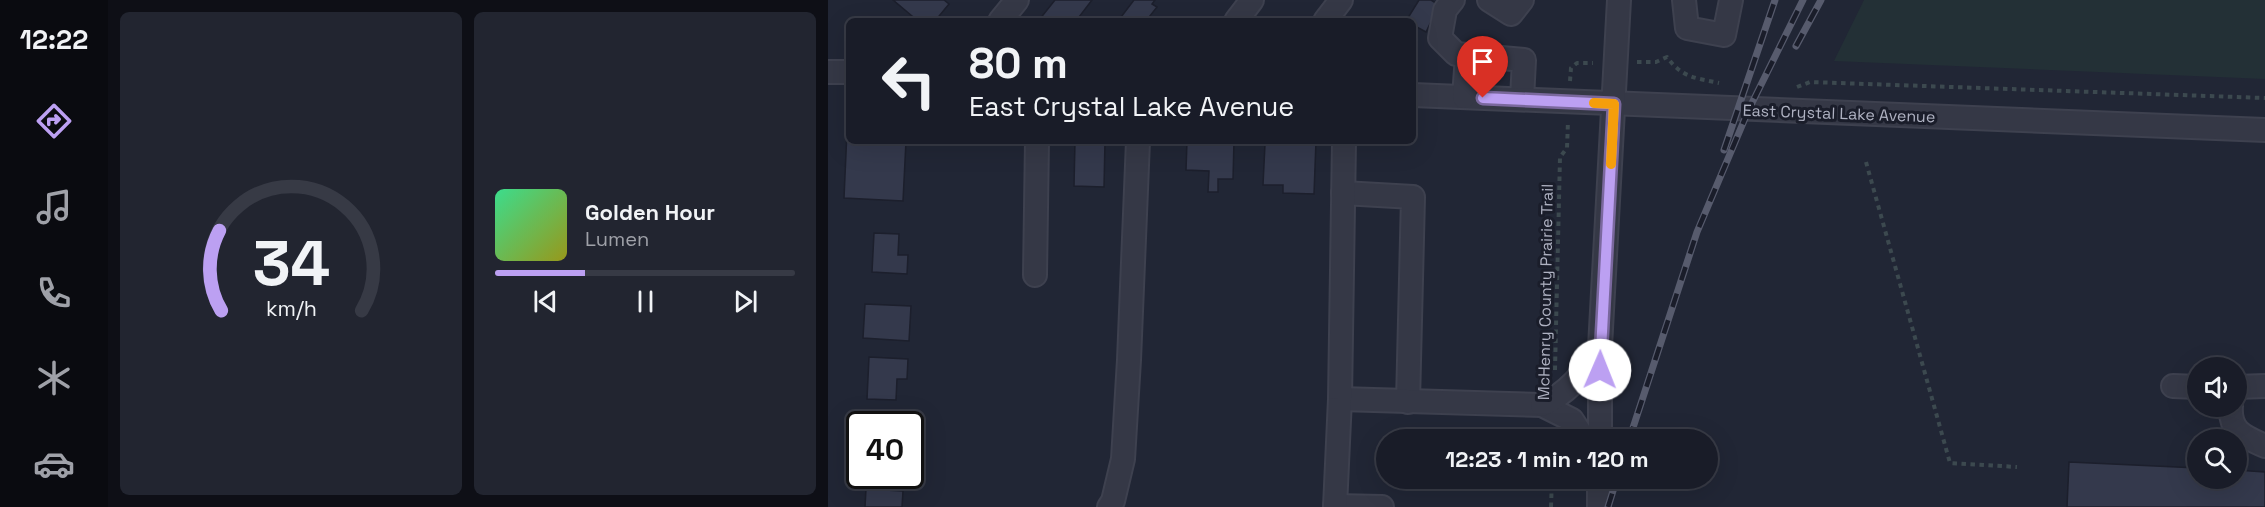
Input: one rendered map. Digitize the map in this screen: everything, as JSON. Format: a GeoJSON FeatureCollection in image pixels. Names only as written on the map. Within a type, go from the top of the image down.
{"type":"FeatureCollection","features":[{"type":"Feature","properties":{"kind":"street"},"geometry":{"type":"LineString","coordinates":[[1002,18],[1017,0]]}},
{"type":"Feature","properties":{"kind":"street"},"geometry":{"type":"LineString","coordinates":[[1238,18],[1252,0]]}},
{"type":"Feature","properties":{"kind":"street"},"geometry":{"type":"LineString","coordinates":[[1327,18],[1341,0]]}},
{"type":"Feature","properties":{"kind":"street"},"geometry":{"type":"LineString","coordinates":[[1453,0],[1445,10],[1440,38],[1456,54],[1524,60],[1522,99]]}},
{"type":"Feature","properties":{"kind":"street"},"geometry":{"type":"LineString","coordinates":[[1488,0],[1512,14],[1522,0]]}},
{"type":"Feature","properties":{"kind":"street"},"geometry":{"type":"LineString","coordinates":[[1599,0],[1619,8],[1600,347],[1599,429]]}},
{"type":"Feature","properties":{"kind":"street"},"geometry":{"type":"LineString","coordinates":[[1684,0],[1687,28],[1724,35],[1731,0]]}},
{"type":"Feature","properties":{"kind":"street"},"geometry":{"type":"LineString","coordinates":[[1464,97],[1467,56]]}},
{"type":"Feature","properties":{"kind":"street"},"geometry":{"type":"LineString","coordinates":[[828,72],[846,72]]}},
{"type":"Feature","properties":{"kind":"street","name":"East Crystal Lake Avenue"},"geometry":{"type":"LineString","coordinates":[[1416,95],[2265,130]]}},
{"type":"Feature","properties":{"kind":"street"},"geometry":{"type":"LineString","coordinates":[[1035,275],[1037,144]]}},
{"type":"Feature","properties":{"kind":"street"},"geometry":{"type":"LineString","coordinates":[[1109,507],[1113,501],[1123,459],[1138,144]]}},
{"type":"Feature","properties":{"kind":"street"},"geometry":{"type":"LineString","coordinates":[[1344,144],[1340,399],[1335,506],[1383,507]]}},
{"type":"Feature","properties":{"kind":"street"},"geometry":{"type":"LineString","coordinates":[[1343,193],[1413,197],[1408,402]]}},
{"type":"Feature","properties":{"kind":"street"},"geometry":{"type":"LineString","coordinates":[[1548,402],[1578,378],[1600,347]]}},
{"type":"Feature","properties":{"kind":"street"},"geometry":{"type":"LineString","coordinates":[[2173,386],[2187,387]]}},
{"type":"Feature","properties":{"kind":"street"},"geometry":{"type":"LineString","coordinates":[[2247,387],[2265,386]]}},
{"type":"Feature","properties":{"kind":"street"},"geometry":{"type":"LineString","coordinates":[[1340,399],[1408,402],[1548,402],[1572,420],[1578,429]]}},
{"type":"Feature","properties":{"kind":"street"},"geometry":{"type":"LineString","coordinates":[[2232,417],[2239,434],[2265,446]]}},
{"type":"Feature","properties":{"kind":"street"},"geometry":{"type":"LineString","coordinates":[[1599,489],[1599,507]]}},
{"type":"Feature","properties":{"kind":"path"},"geometry":{"type":"LineString","coordinates":[[1656,62],[1667,57],[1676,69],[1691,77],[1720,84]]}},
{"type":"Feature","properties":{"kind":"path"},"geometry":{"type":"LineString","coordinates":[[1570,68],[1577,63]]}},
{"type":"Feature","properties":{"kind":"path"},"geometry":{"type":"LineString","coordinates":[[1795,89],[1810,82],[2265,98]]}},
{"type":"Feature","properties":{"kind":"path","name":"McHenry County Prairie Trail"},"geometry":{"type":"LineString","coordinates":[[1548,402],[1560,157],[1567,148]]}},
{"type":"Feature","properties":{"kind":"path"},"geometry":{"type":"LineString","coordinates":[[1866,162],[1950,463],[2017,467]]}},
{"type":"Feature","properties":{"kind":"path"},"geometry":{"type":"LineString","coordinates":[[1551,507],[1552,489]]}},
{"type":"Feature","properties":{"kind":"shaded area"},"geometry":{"type":"Polygon","coordinates":[[[1864,0],[2265,0],[2265,79],[1834,61],[1864,0]]]}},
{"type":"Feature","properties":{"kind":"building"},"geometry":{"type":"Polygon","coordinates":[[[893,0],[944,0],[949,4],[937,18],[914,18],[893,0]]]}},
{"type":"Feature","properties":{"kind":"building"},"geometry":{"type":"Polygon","coordinates":[[[1055,0],[1092,0],[1078,18],[1041,18],[1055,0]]]}},
{"type":"Feature","properties":{"kind":"building"},"geometry":{"type":"Polygon","coordinates":[[[1134,0],[1155,0],[1152,4],[1157,7],[1148,18],[1120,18],[1134,0]]]}},
{"type":"Feature","properties":{"kind":"building"},"geometry":{"type":"Polygon","coordinates":[[[1419,0],[1431,0],[1439,5],[1426,32],[1416,27],[1416,18],[1408,18],[1419,0]]]}},
{"type":"Feature","properties":{"kind":"building"},"geometry":{"type":"Polygon","coordinates":[[[846,144],[906,144],[903,201],[844,198],[846,144]]]}},
{"type":"Feature","properties":{"kind":"building"},"geometry":{"type":"Polygon","coordinates":[[[1075,144],[1105,144],[1104,187],[1074,186],[1075,144]]]}},
{"type":"Feature","properties":{"kind":"building"},"geometry":{"type":"Polygon","coordinates":[[[1187,144],[1234,144],[1233,179],[1218,179],[1218,192],[1208,192],[1209,171],[1186,170],[1187,144]]]}},
{"type":"Feature","properties":{"kind":"building"},"geometry":{"type":"Polygon","coordinates":[[[1265,144],[1316,144],[1314,194],[1283,193],[1283,185],[1263,185],[1265,144]]]}},
{"type":"Feature","properties":{"kind":"building"},"geometry":{"type":"Polygon","coordinates":[[[874,233],[899,234],[898,255],[908,255],[907,274],[872,272],[874,233]]]}},
{"type":"Feature","properties":{"kind":"building"},"geometry":{"type":"Polygon","coordinates":[[[865,304],[911,306],[909,341],[863,338],[865,304]]]}},
{"type":"Feature","properties":{"kind":"building"},"geometry":{"type":"Polygon","coordinates":[[[869,357],[908,359],[907,379],[897,379],[896,400],[867,399],[869,357]]]}},
{"type":"Feature","properties":{"kind":"building"},"geometry":{"type":"Polygon","coordinates":[[[2069,462],[2187,467],[2187,489],[2247,489],[2247,471],[2265,472],[2265,507],[2067,507],[2069,462]]]}},
{"type":"Feature","properties":{"kind":"building"},"geometry":{"type":"Polygon","coordinates":[[[866,489],[903,491],[902,507],[865,507],[866,489]]]}},
{"type":"Feature","properties":{"kind":"railway"},"geometry":{"type":"LineString","coordinates":[[1724,150],[1775,0]]}},
{"type":"Feature","properties":{"kind":"railway"},"geometry":{"type":"LineString","coordinates":[[1633,429],[1697,232],[1749,109],[1803,0]]}},
{"type":"Feature","properties":{"kind":"railway"},"geometry":{"type":"LineString","coordinates":[[1796,46],[1821,0]]}},
{"type":"Feature","properties":{"kind":"railway"},"geometry":{"type":"LineString","coordinates":[[1608,507],[1614,489]]}},
{"type":"Feature","properties":{"kind":"slow traffic"},"geometry":{"type":"LineString","coordinates":[[1594,103],[1614,104],[1611,164]]}},
{"type":"Feature","properties":{"kind":"route"},"geometry":{"type":"LineString","coordinates":[[1483,98],[1614,104],[1600,370]]}}]}
